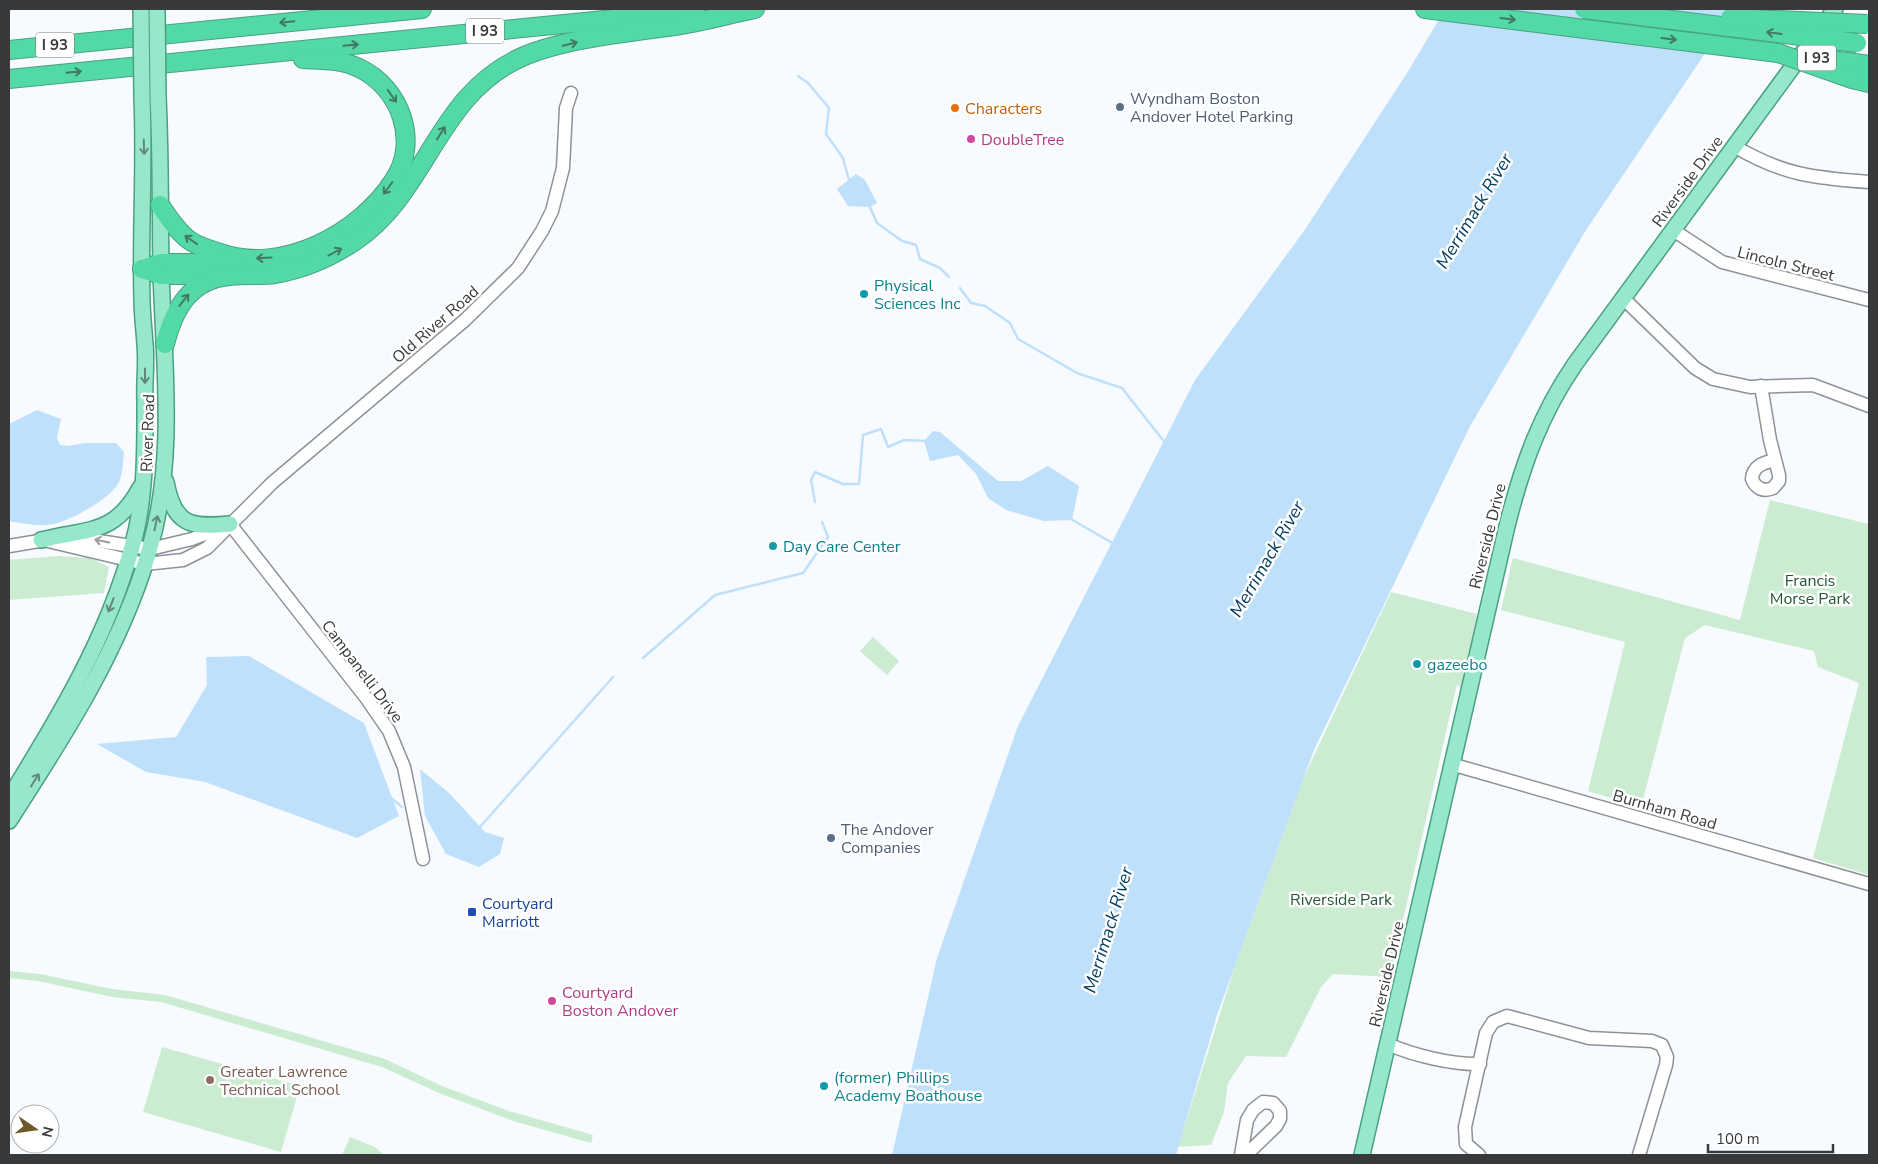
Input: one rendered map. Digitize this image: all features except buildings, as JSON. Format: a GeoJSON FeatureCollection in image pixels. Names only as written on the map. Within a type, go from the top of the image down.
{"type":"FeatureCollection","features":[{"type":"Feature","properties":{"kind":"highway","name":"I 93"},"geometry":{"type":"LineString","coordinates":[[9,50],[422,9]]}},
{"type":"Feature","properties":{"kind":"highway","name":"I 93"},"geometry":{"type":"LineString","coordinates":[[9,79],[720,9]]}},
{"type":"Feature","properties":{"kind":"highway"},"geometry":{"type":"LineString","coordinates":[[161,269],[229,276],[275,274],[300,268],[339,250],[367,233],[403,195],[457,107],[484,80],[511,63],[524,56],[569,44],[755,9]]}},
{"type":"Feature","properties":{"kind":"highway","name":"I 93"},"geometry":{"type":"LineString","coordinates":[[1425,9],[1778,53],[1859,69]]}},
{"type":"Feature","properties":{"kind":"highway","name":"I 93"},"geometry":{"type":"LineString","coordinates":[[1584,9],[1863,44]]}},
{"type":"Feature","properties":{"kind":"highway"},"geometry":{"type":"LineString","coordinates":[[1679,20],[1745,17],[1868,24]]}},
{"type":"Feature","properties":{"kind":"highway"},"geometry":{"type":"LineString","coordinates":[[9,40],[101,41]]}},
{"type":"Feature","properties":{"kind":"highway"},"geometry":{"type":"LineString","coordinates":[[142,269],[220,263],[234,258],[264,258],[296,252],[324,240],[352,224],[370,210],[395,179],[404,149],[402,113],[385,87],[359,68],[326,60],[250,55]]}},
{"type":"Feature","properties":{"kind":"highway"},"geometry":{"type":"LineString","coordinates":[[1859,69],[1869,83]]}},
{"type":"Feature","properties":{"kind":"highway"},"geometry":{"type":"LineString","coordinates":[[160,205],[190,241],[234,258]]}},
{"type":"Feature","properties":{"kind":"highway"},"geometry":{"type":"LineString","coordinates":[[165,344],[175,313],[187,294],[210,280],[229,276]]}},
{"type":"Feature","properties":{"kind":"main road","name":"River Road"},"geometry":{"type":"LineString","coordinates":[[9,798],[78,683],[138,556],[164,474],[167,410],[160,205],[141,9]]}},
{"type":"Feature","properties":{"kind":"main road","name":"River Road"},"geometry":{"type":"LineString","coordinates":[[9,821],[70,724],[115,640],[134,598],[145,477],[145,344],[142,328],[144,155],[157,9]]}},
{"type":"Feature","properties":{"kind":"main road","name":"Riverside Drive"},"geometry":{"type":"LineString","coordinates":[[1362,1155],[1507,526],[1530,445],[1558,389],[1835,9]]}},
{"type":"Feature","properties":{"kind":"main road"},"geometry":{"type":"LineString","coordinates":[[164,474],[168,496],[175,513],[186,521],[197,525],[230,524]]}},
{"type":"Feature","properties":{"kind":"main road"},"geometry":{"type":"LineString","coordinates":[[40,540],[108,525],[127,510],[145,477]]}},
{"type":"Feature","properties":{"kind":"street","name":"Old River Road"},"geometry":{"type":"LineString","coordinates":[[138,556],[168,562],[196,556],[207,548],[272,483],[465,320],[518,268],[542,231],[552,210],[563,168],[566,108],[571,93]]}},
{"type":"Feature","properties":{"kind":"street"},"geometry":{"type":"LineString","coordinates":[[1734,146],[1756,159],[1789,172],[1869,182]]}},
{"type":"Feature","properties":{"kind":"street","name":"Lincoln Street"},"geometry":{"type":"LineString","coordinates":[[1674,230],[1722,262],[1869,300]]}},
{"type":"Feature","properties":{"kind":"street"},"geometry":{"type":"LineString","coordinates":[[1623,298],[1702,373],[1713,379],[1736,386],[1813,386],[1869,406]]}},
{"type":"Feature","properties":{"kind":"street"},"geometry":{"type":"LineString","coordinates":[[1762,386],[1775,460]]}},
{"type":"Feature","properties":{"kind":"street","name":"Campanelli Drive"},"geometry":{"type":"LineString","coordinates":[[230,524],[367,699],[388,731],[404,767],[423,859]]}},
{"type":"Feature","properties":{"kind":"street"},"geometry":{"type":"LineString","coordinates":[[9,546],[40,540],[138,556]]}},
{"type":"Feature","properties":{"kind":"street","name":"Burnham Road"},"geometry":{"type":"LineString","coordinates":[[1451,764],[1869,884]]}},
{"type":"Feature","properties":{"kind":"street"},"geometry":{"type":"LineString","coordinates":[[1479,1155],[1468,1147],[1464,1136],[1489,1028],[1493,1022],[1503,1017],[1515,1018],[1589,1038],[1657,1043],[1666,1050],[1667,1057],[1639,1155]]}},
{"type":"Feature","properties":{"kind":"street"},"geometry":{"type":"LineString","coordinates":[[1388,1044],[1412,1046],[1468,1058],[1480,1064]]}},
{"type":"Feature","properties":{"kind":"street"},"geometry":{"type":"LineString","coordinates":[[1241,1155],[1250,1115],[1262,1102],[1273,1103],[1280,1111],[1279,1122],[1246,1155]]}},
{"type":"Feature","properties":{"kind":"green space","name":"Francis Morse Park"},"geometry":{"type":"Polygon","coordinates":[[[1770,500],[1869,524],[1869,875],[1813,858],[1859,683],[1818,667],[1814,651],[1705,625],[1685,638],[1641,807],[1588,791],[1625,642],[1501,610],[1513,558],[1740,620],[1770,500]]]}},
{"type":"Feature","properties":{"kind":"green space"},"geometry":{"type":"Polygon","coordinates":[[[59,556],[90,558],[109,567],[104,593],[9,600],[9,560],[59,556]]]}},
{"type":"Feature","properties":{"kind":"green space","name":"Riverside Park"},"geometry":{"type":"Polygon","coordinates":[[[1391,592],[1477,614],[1462,689],[1457,684],[1390,977],[1333,974],[1321,987],[1286,1057],[1246,1056],[1228,1083],[1224,1112],[1211,1145],[1178,1147],[1235,966],[1304,777],[1391,592]]]}},
{"type":"Feature","properties":{"kind":"green space"},"geometry":{"type":"Polygon","coordinates":[[[873,637],[899,661],[887,675],[860,651],[873,637]]]}},
{"type":"Feature","properties":{"kind":"green space"},"geometry":{"type":"Polygon","coordinates":[[[9,971],[40,974],[112,989],[165,995],[385,1059],[442,1086],[509,1111],[593,1135],[591,1143],[513,1121],[439,1093],[382,1067],[161,1002],[112,997],[38,981],[9,978],[9,971]]]}},
{"type":"Feature","properties":{"kind":"green space"},"geometry":{"type":"Polygon","coordinates":[[[162,1047],[300,1086],[281,1152],[143,1112],[162,1047]]]}},
{"type":"Feature","properties":{"kind":"green space"},"geometry":{"type":"Polygon","coordinates":[[[350,1137],[375,1147],[384,1155],[342,1155],[350,1137]]]}},
{"type":"Feature","properties":{"kind":"water","name":"Merrimack River"},"geometry":{"type":"Polygon","coordinates":[[[1445,9],[1735,9],[1586,230],[1469,428],[1314,750],[1217,1015],[1176,1155],[892,1155],[937,958],[1018,726],[1195,380],[1304,231],[1409,70],[1445,9]]]}},
{"type":"Feature","properties":{"kind":"water"},"geometry":{"type":"Polygon","coordinates":[[[856,174],[865,180],[877,203],[870,207],[848,206],[837,189],[856,174]]]}},
{"type":"Feature","properties":{"kind":"water"},"geometry":{"type":"Polygon","coordinates":[[[37,410],[61,419],[57,438],[60,445],[116,443],[124,452],[119,482],[107,496],[76,515],[55,524],[47,525],[9,521],[9,424],[37,410]]]}},
{"type":"Feature","properties":{"kind":"water"},"geometry":{"type":"Polygon","coordinates":[[[933,431],[940,432],[998,481],[1021,481],[1048,466],[1079,486],[1072,520],[1044,521],[1006,510],[988,498],[976,474],[958,455],[930,461],[924,441],[933,431]]]}},
{"type":"Feature","properties":{"kind":"water"},"geometry":{"type":"Polygon","coordinates":[[[249,656],[364,723],[399,816],[357,838],[205,782],[146,772],[97,744],[176,737],[207,685],[206,657],[249,656]]]}},
{"type":"Feature","properties":{"kind":"water"},"geometry":{"type":"Polygon","coordinates":[[[420,769],[449,793],[485,832],[504,838],[500,854],[479,867],[446,854],[425,816],[420,769]]]}},
{"type":"Feature","properties":{"kind":"waterway"},"geometry":{"type":"LineString","coordinates":[[798,76],[808,83],[829,108],[826,134],[843,158],[849,180]]}},
{"type":"Feature","properties":{"kind":"waterway"},"geometry":{"type":"LineString","coordinates":[[870,207],[877,223],[902,241],[916,245],[920,259],[940,268],[949,277]]}},
{"type":"Feature","properties":{"kind":"waterway"},"geometry":{"type":"LineString","coordinates":[[960,288],[971,303],[985,306],[1010,323],[1018,339],[1077,373],[1122,388],[1166,444]]}},
{"type":"Feature","properties":{"kind":"waterway"},"geometry":{"type":"LineString","coordinates":[[815,502],[811,480],[815,472],[843,484],[859,484],[863,435],[881,429],[888,447],[904,440],[927,441]]}},
{"type":"Feature","properties":{"kind":"waterway"},"geometry":{"type":"LineString","coordinates":[[1069,518],[1114,544]]}},
{"type":"Feature","properties":{"kind":"waterway"},"geometry":{"type":"LineString","coordinates":[[643,658],[715,595],[803,573],[828,537],[822,522]]}},
{"type":"Feature","properties":{"kind":"waterway"},"geometry":{"type":"LineString","coordinates":[[479,828],[613,677]]}},
{"type":"Feature","properties":{"kind":"waterway"},"geometry":{"type":"LineString","coordinates":[[390,797],[402,807]]}},
{"type":"Feature","properties":{"kind":"place","name":"Wyndham Boston Andover Hotel Parking"},"geometry":{"type":"Point","coordinates":[1120,107]}},
{"type":"Feature","properties":{"kind":"place","name":"Characters"},"geometry":{"type":"Point","coordinates":[955,108]}},
{"type":"Feature","properties":{"kind":"place","name":"DoubleTree"},"geometry":{"type":"Point","coordinates":[971,139]}},
{"type":"Feature","properties":{"kind":"place","name":"Physical Sciences Inc"},"geometry":{"type":"Point","coordinates":[864,294]}},
{"type":"Feature","properties":{"kind":"place","name":"Day Care Center"},"geometry":{"type":"Point","coordinates":[773,546]}},
{"type":"Feature","properties":{"kind":"place","name":"gazeebo"},"geometry":{"type":"Point","coordinates":[1417,664]}},
{"type":"Feature","properties":{"kind":"place","name":"The Andover Companies"},"geometry":{"type":"Point","coordinates":[831,838]}},
{"type":"Feature","properties":{"kind":"place","name":"Courtyard Marriott"},"geometry":{"type":"Point","coordinates":[472,912]}},
{"type":"Feature","properties":{"kind":"place","name":"Courtyard Boston Andover"},"geometry":{"type":"Point","coordinates":[552,1001]}},
{"type":"Feature","properties":{"kind":"place","name":"Greater Lawrence Technical School"},"geometry":{"type":"Point","coordinates":[210,1080]}},
{"type":"Feature","properties":{"kind":"place","name":"(former) Phillips Academy Boathouse"},"geometry":{"type":"Point","coordinates":[824,1086]}}]}
